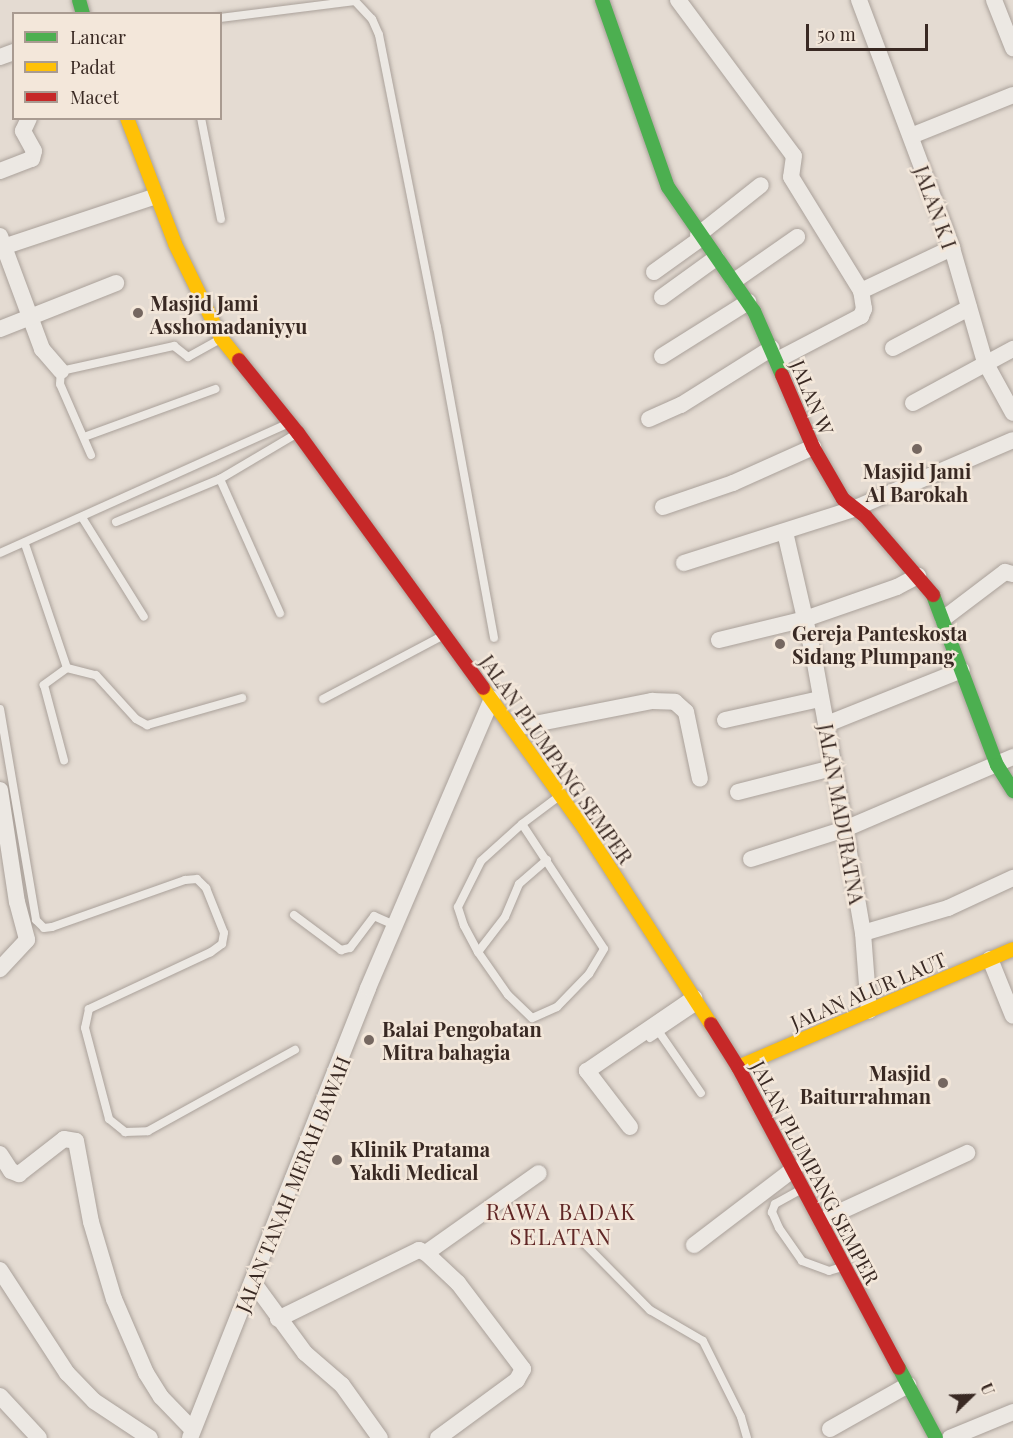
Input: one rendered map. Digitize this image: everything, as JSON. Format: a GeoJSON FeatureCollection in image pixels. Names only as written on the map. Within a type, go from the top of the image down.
{"type":"FeatureCollection","features":[{"type":"Feature","properties":{"kind":"main road","name":"JALAN W"},"geometry":{"type":"LineString","coordinates":[[602,0],[659,165],[699,237],[748,302],[774,354],[813,447],[843,499],[866,517],[930,588],[997,765],[1013,791]]}},
{"type":"Feature","properties":{"kind":"main road","name":"JALAN PLUMPANG SEMPER"},"geometry":{"type":"LineString","coordinates":[[128,120],[156,196],[221,338],[293,428],[514,728],[696,1002],[738,1067],[795,1168],[936,1438]]}},
{"type":"Feature","properties":{"kind":"main road","name":"JALAN ALUR LAUT"},"geometry":{"type":"LineString","coordinates":[[738,1067],[1013,949]]}},
{"type":"Feature","properties":{"kind":"street"},"geometry":{"type":"LineString","coordinates":[[649,419],[681,405],[774,354],[861,316],[864,309],[861,291],[791,177],[794,156],[678,0]]}},
{"type":"Feature","properties":{"kind":"street","name":"JALAN K I"},"geometry":{"type":"LineString","coordinates":[[860,0],[952,248],[985,362],[1013,413]]}},
{"type":"Feature","properties":{"kind":"street"},"geometry":{"type":"LineString","coordinates":[[994,0],[1013,48]]}},
{"type":"Feature","properties":{"kind":"street"},"geometry":{"type":"LineString","coordinates":[[911,136],[1013,95]]}},
{"type":"Feature","properties":{"kind":"street"},"geometry":{"type":"LineString","coordinates":[[0,171],[33,159],[34,151],[23,131],[28,120]]}},
{"type":"Feature","properties":{"kind":"street"},"geometry":{"type":"LineString","coordinates":[[654,273],[761,185]]}},
{"type":"Feature","properties":{"kind":"street"},"geometry":{"type":"LineString","coordinates":[[61,371],[42,349],[2,244],[156,196]]}},
{"type":"Feature","properties":{"kind":"street"},"geometry":{"type":"LineString","coordinates":[[734,281],[797,237]]}},
{"type":"Feature","properties":{"kind":"street"},"geometry":{"type":"LineString","coordinates":[[861,291],[952,248]]}},
{"type":"Feature","properties":{"kind":"street"},"geometry":{"type":"LineString","coordinates":[[662,297],[716,258]]}},
{"type":"Feature","properties":{"kind":"street"},"geometry":{"type":"LineString","coordinates":[[0,329],[116,284]]}},
{"type":"Feature","properties":{"kind":"street"},"geometry":{"type":"LineString","coordinates":[[662,356],[748,302]]}},
{"type":"Feature","properties":{"kind":"street"},"geometry":{"type":"LineString","coordinates":[[893,348],[969,308]]}},
{"type":"Feature","properties":{"kind":"street"},"geometry":{"type":"LineString","coordinates":[[913,403],[985,362],[1013,349]]}},
{"type":"Feature","properties":{"kind":"street"},"geometry":{"type":"LineString","coordinates":[[684,562],[853,509],[1013,440]]}},
{"type":"Feature","properties":{"kind":"street"},"geometry":{"type":"LineString","coordinates":[[663,507],[733,483],[813,447]]}},
{"type":"Feature","properties":{"kind":"street","name":"JALAN MADURATNA"},"geometry":{"type":"LineString","coordinates":[[785,532],[827,724],[832,768],[863,933],[869,1011]]}},
{"type":"Feature","properties":{"kind":"street"},"geometry":{"type":"LineString","coordinates":[[943,619],[1005,572],[1013,574]]}},
{"type":"Feature","properties":{"kind":"street"},"geometry":{"type":"LineString","coordinates":[[719,640],[805,619],[897,587],[918,576]]}},
{"type":"Feature","properties":{"kind":"street"},"geometry":{"type":"LineString","coordinates":[[827,724],[962,670]]}},
{"type":"Feature","properties":{"kind":"street","name":"JALAN TANAH MERAH BAWAH"},"geometry":{"type":"LineString","coordinates":[[191,1434],[492,698]]}},
{"type":"Feature","properties":{"kind":"street"},"geometry":{"type":"LineString","coordinates":[[725,720],[820,699]]}},
{"type":"Feature","properties":{"kind":"street"},"geometry":{"type":"LineString","coordinates":[[514,728],[652,701],[675,702],[686,712],[700,778]]}},
{"type":"Feature","properties":{"kind":"street"},"geometry":{"type":"LineString","coordinates":[[751,859],[845,829],[1013,757]]}},
{"type":"Feature","properties":{"kind":"street"},"geometry":{"type":"LineString","coordinates":[[738,792],[832,768]]}},
{"type":"Feature","properties":{"kind":"street"},"geometry":{"type":"LineString","coordinates":[[0,790],[5,869],[27,940],[0,969]]}},
{"type":"Feature","properties":{"kind":"street"},"geometry":{"type":"LineString","coordinates":[[863,933],[948,908],[1013,878]]}},
{"type":"Feature","properties":{"kind":"street"},"geometry":{"type":"LineString","coordinates":[[990,959],[1013,1016]]}},
{"type":"Feature","properties":{"kind":"street"},"geometry":{"type":"LineString","coordinates":[[630,1127],[587,1071],[696,1002]]}},
{"type":"Feature","properties":{"kind":"street"},"geometry":{"type":"LineString","coordinates":[[0,1154],[11,1171],[19,1174],[64,1139],[76,1141],[91,1222],[114,1299],[146,1373],[161,1397],[191,1434]]}},
{"type":"Feature","properties":{"kind":"street"},"geometry":{"type":"LineString","coordinates":[[822,1220],[967,1153]]}},
{"type":"Feature","properties":{"kind":"street"},"geometry":{"type":"LineString","coordinates":[[694,1245],[795,1168]]}},
{"type":"Feature","properties":{"kind":"street"},"geometry":{"type":"LineString","coordinates":[[426,1253],[539,1173]]}},
{"type":"Feature","properties":{"kind":"street"},"geometry":{"type":"LineString","coordinates":[[278,1320],[419,1250],[426,1253],[458,1283],[523,1369],[517,1380],[438,1438]]}},
{"type":"Feature","properties":{"kind":"street"},"geometry":{"type":"LineString","coordinates":[[0,1270],[67,1373],[94,1401],[150,1438]]}},
{"type":"Feature","properties":{"kind":"street"},"geometry":{"type":"LineString","coordinates":[[253,1282],[278,1320],[305,1353],[342,1385],[380,1438]]}},
{"type":"Feature","properties":{"kind":"street"},"geometry":{"type":"LineString","coordinates":[[830,1429],[908,1385]]}},
{"type":"Feature","properties":{"kind":"street"},"geometry":{"type":"LineString","coordinates":[[0,1396],[39,1438]]}},
{"type":"Feature","properties":{"kind":"street"},"geometry":{"type":"LineString","coordinates":[[950,1438],[1013,1412]]}},
{"type":"Feature","properties":{"kind":"lane"},"geometry":{"type":"LineString","coordinates":[[222,18],[355,1],[372,19],[379,35],[435,316],[494,639]]}},
{"type":"Feature","properties":{"kind":"lane"},"geometry":{"type":"LineString","coordinates":[[201,120],[221,219]]}},
{"type":"Feature","properties":{"kind":"lane"},"geometry":{"type":"LineString","coordinates":[[91,455],[60,384],[61,371],[174,346],[188,357],[221,338]]}},
{"type":"Feature","properties":{"kind":"lane"},"geometry":{"type":"LineString","coordinates":[[84,436],[215,389]]}},
{"type":"Feature","properties":{"kind":"lane"},"geometry":{"type":"LineString","coordinates":[[116,522],[220,479],[293,428]]}},
{"type":"Feature","properties":{"kind":"lane"},"geometry":{"type":"LineString","coordinates":[[0,553],[26,544],[293,428]]}},
{"type":"Feature","properties":{"kind":"lane"},"geometry":{"type":"LineString","coordinates":[[220,479],[280,613]]}},
{"type":"Feature","properties":{"kind":"lane"},"geometry":{"type":"LineString","coordinates":[[83,519],[144,617]]}},
{"type":"Feature","properties":{"kind":"lane"},"geometry":{"type":"LineString","coordinates":[[26,544],[67,668]]}},
{"type":"Feature","properties":{"kind":"lane"},"geometry":{"type":"LineString","coordinates":[[323,699],[445,635]]}},
{"type":"Feature","properties":{"kind":"lane"},"geometry":{"type":"LineString","coordinates":[[67,668],[96,675],[136,719],[147,725],[242,698]]}},
{"type":"Feature","properties":{"kind":"lane"},"geometry":{"type":"LineString","coordinates":[[64,760],[44,685],[67,668]]}},
{"type":"Feature","properties":{"kind":"lane"},"geometry":{"type":"LineString","coordinates":[[0,709],[36,920],[44,928],[52,927],[185,880],[197,879],[206,888],[224,933],[222,944],[211,952],[89,1009],[85,1028],[109,1119],[125,1132],[148,1131],[296,1050]]}},
{"type":"Feature","properties":{"kind":"lane"},"geometry":{"type":"LineString","coordinates":[[522,824],[601,940],[603,955],[557,1007],[532,1018],[508,995],[478,952],[464,926],[458,907],[481,861],[522,824],[560,795]]}},
{"type":"Feature","properties":{"kind":"lane"},"geometry":{"type":"LineString","coordinates":[[478,952],[505,917],[519,884],[547,861]]}},
{"type":"Feature","properties":{"kind":"lane"},"geometry":{"type":"LineString","coordinates":[[294,915],[341,950],[350,948],[374,916],[397,926]]}},
{"type":"Feature","properties":{"kind":"lane"},"geometry":{"type":"LineString","coordinates":[[650,1038],[696,1002]]}},
{"type":"Feature","properties":{"kind":"lane"},"geometry":{"type":"LineString","coordinates":[[660,1032],[701,1093]]}},
{"type":"Feature","properties":{"kind":"lane"},"geometry":{"type":"LineString","coordinates":[[805,1188],[775,1204],[772,1212],[779,1228],[802,1261],[829,1271],[846,1266]]}},
{"type":"Feature","properties":{"kind":"lane"},"geometry":{"type":"LineString","coordinates":[[578,1237],[650,1310],[703,1341],[741,1416],[747,1438]]}},
{"type":"Feature","properties":{"kind":"traffic: fast"},"geometry":{"type":"LineString","coordinates":[[79,0],[82,12]]}},
{"type":"Feature","properties":{"kind":"traffic: fast"},"geometry":{"type":"LineString","coordinates":[[602,0],[668,187],[754,311],[782,375]]}},
{"type":"Feature","properties":{"kind":"traffic: fast"},"geometry":{"type":"LineString","coordinates":[[933,595],[997,765],[1013,791]]}},
{"type":"Feature","properties":{"kind":"traffic: fast"},"geometry":{"type":"LineString","coordinates":[[899,1368],[936,1438]]}},
{"type":"Feature","properties":{"kind":"traffic: slow"},"geometry":{"type":"LineString","coordinates":[[128,120],[175,244],[221,338],[239,360]]}},
{"type":"Feature","properties":{"kind":"traffic: slow"},"geometry":{"type":"LineString","coordinates":[[483,688],[584,828],[711,1024]]}},
{"type":"Feature","properties":{"kind":"traffic: slow"},"geometry":{"type":"LineString","coordinates":[[738,1067],[1013,949]]}},
{"type":"Feature","properties":{"kind":"traffic: jam"},"geometry":{"type":"LineString","coordinates":[[239,360],[298,433],[483,688]]}},
{"type":"Feature","properties":{"kind":"traffic: jam"},"geometry":{"type":"LineString","coordinates":[[782,375],[813,447],[843,499],[866,517],[933,595]]}},
{"type":"Feature","properties":{"kind":"traffic: jam"},"geometry":{"type":"LineString","coordinates":[[711,1024],[738,1067],[899,1368]]}},
{"type":"Feature","properties":{"kind":"place","name":"Masjid Jami Asshomadaniyyu"},"geometry":{"type":"Point","coordinates":[138,313]}},
{"type":"Feature","properties":{"kind":"place","name":"Masjid Jami Al Barokah"},"geometry":{"type":"Point","coordinates":[917,449]}},
{"type":"Feature","properties":{"kind":"place","name":"Gereja Panteskosta Sidang Plumpang"},"geometry":{"type":"Point","coordinates":[780,644]}},
{"type":"Feature","properties":{"kind":"place","name":"Balai Pengobatan Mitra bahagia"},"geometry":{"type":"Point","coordinates":[369,1040]}},
{"type":"Feature","properties":{"kind":"place","name":"Masjid Baiturrahman"},"geometry":{"type":"Point","coordinates":[943,1083]}},
{"type":"Feature","properties":{"kind":"place","name":"Klinik Pratama Yakdi Medical"},"geometry":{"type":"Point","coordinates":[337,1160]}},
{"type":"Feature","properties":{"kind":"district","name":"RAWA BADAK SELATAN"},"geometry":{"type":"Point","coordinates":[561,1224]}}]}
